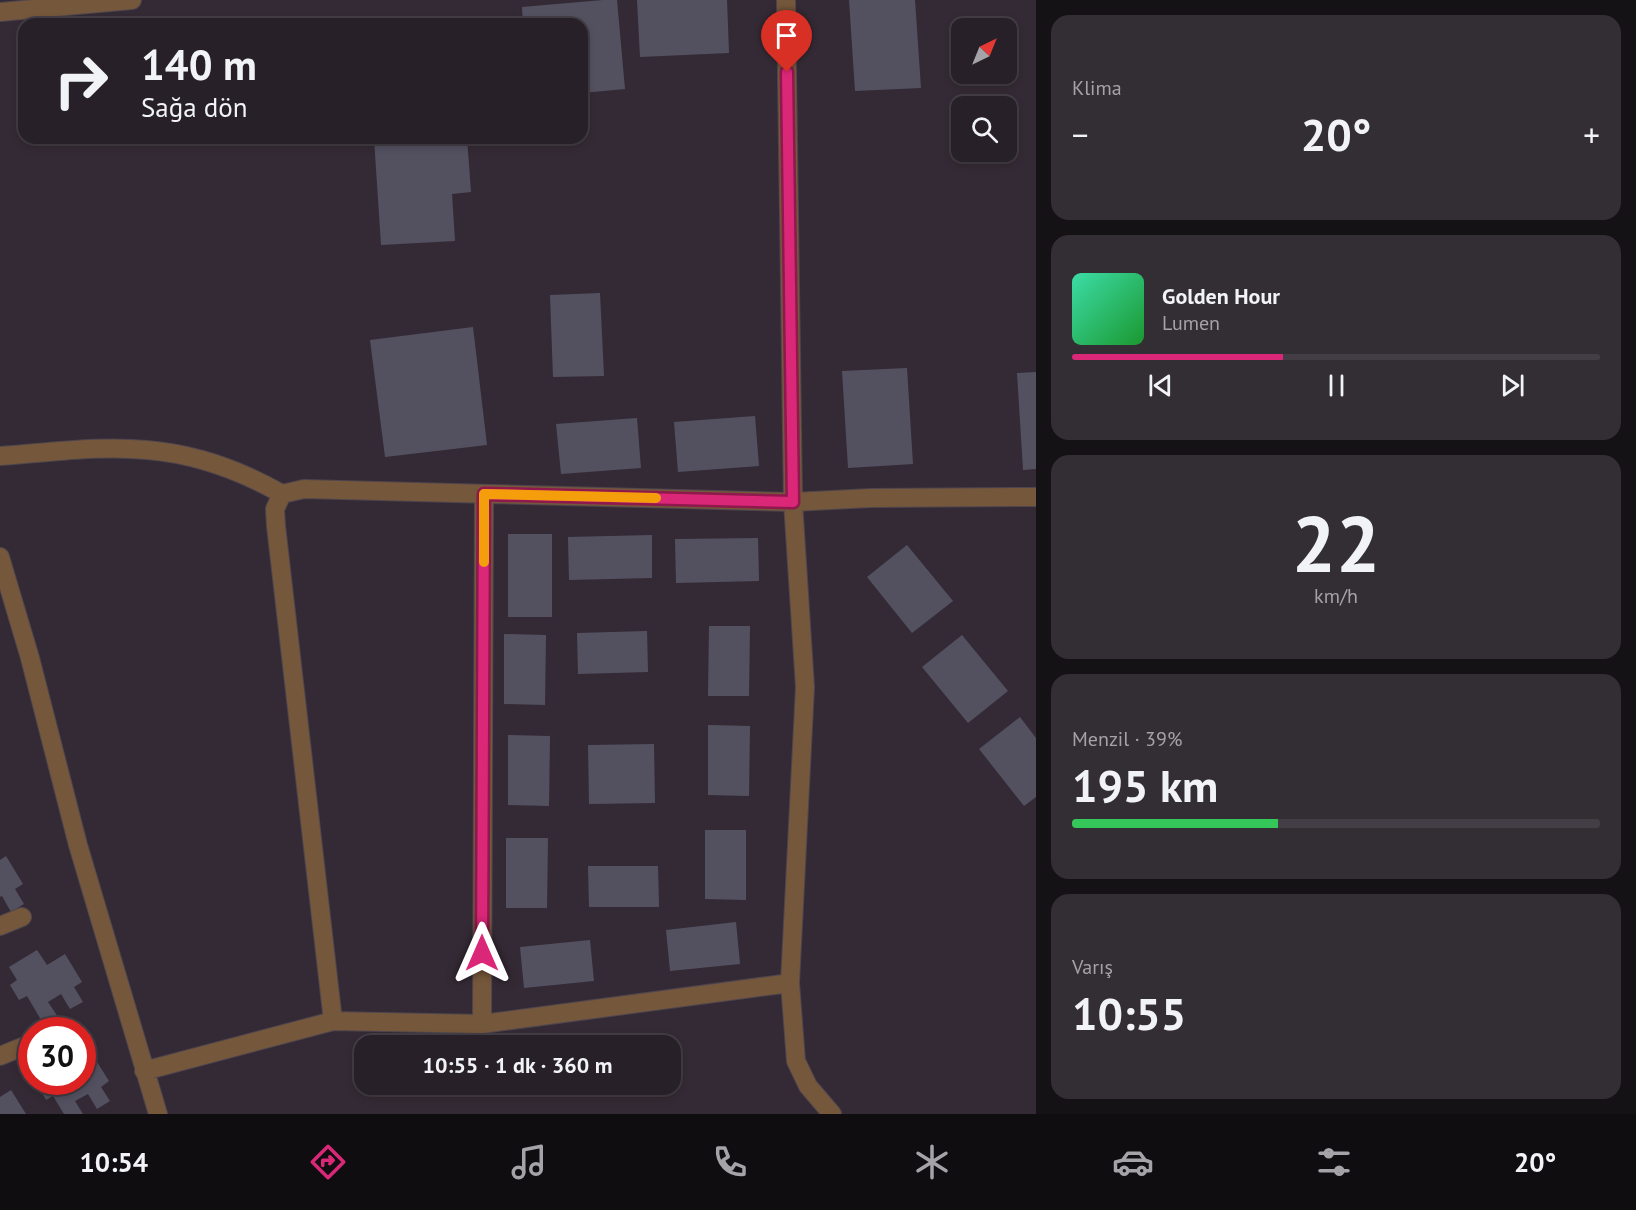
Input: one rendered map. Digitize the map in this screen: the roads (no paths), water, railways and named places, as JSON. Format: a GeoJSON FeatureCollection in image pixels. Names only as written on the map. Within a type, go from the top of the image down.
{"type":"FeatureCollection","features":[{"type":"Feature","properties":{"kind":"street"},"geometry":{"type":"LineString","coordinates":[[0,12],[132,0]]}},
{"type":"Feature","properties":{"kind":"street"},"geometry":{"type":"LineString","coordinates":[[786,0],[793,502],[805,687],[790,982],[796,1061],[808,1086],[832,1114]]}},
{"type":"Feature","properties":{"kind":"street"},"geometry":{"type":"LineString","coordinates":[[0,456],[122,449],[171,453],[211,462],[241,473],[282,494],[304,489],[793,502],[871,498],[1036,497]]}},
{"type":"Feature","properties":{"kind":"street"},"geometry":{"type":"LineString","coordinates":[[282,494],[275,509],[276,526],[333,1021]]}},
{"type":"Feature","properties":{"kind":"street"},"geometry":{"type":"LineString","coordinates":[[482,1024],[484,494]]}},
{"type":"Feature","properties":{"kind":"street"},"geometry":{"type":"LineString","coordinates":[[0,557],[30,658],[78,844],[158,1114]]}},
{"type":"Feature","properties":{"kind":"street"},"geometry":{"type":"LineString","coordinates":[[0,926],[22,917]]}},
{"type":"Feature","properties":{"kind":"street"},"geometry":{"type":"LineString","coordinates":[[144,1071],[333,1021],[482,1024],[790,982]]}},
{"type":"Feature","properties":{"kind":"street"},"geometry":{"type":"LineString","coordinates":[[0,1056],[18,1049]]}}]}
